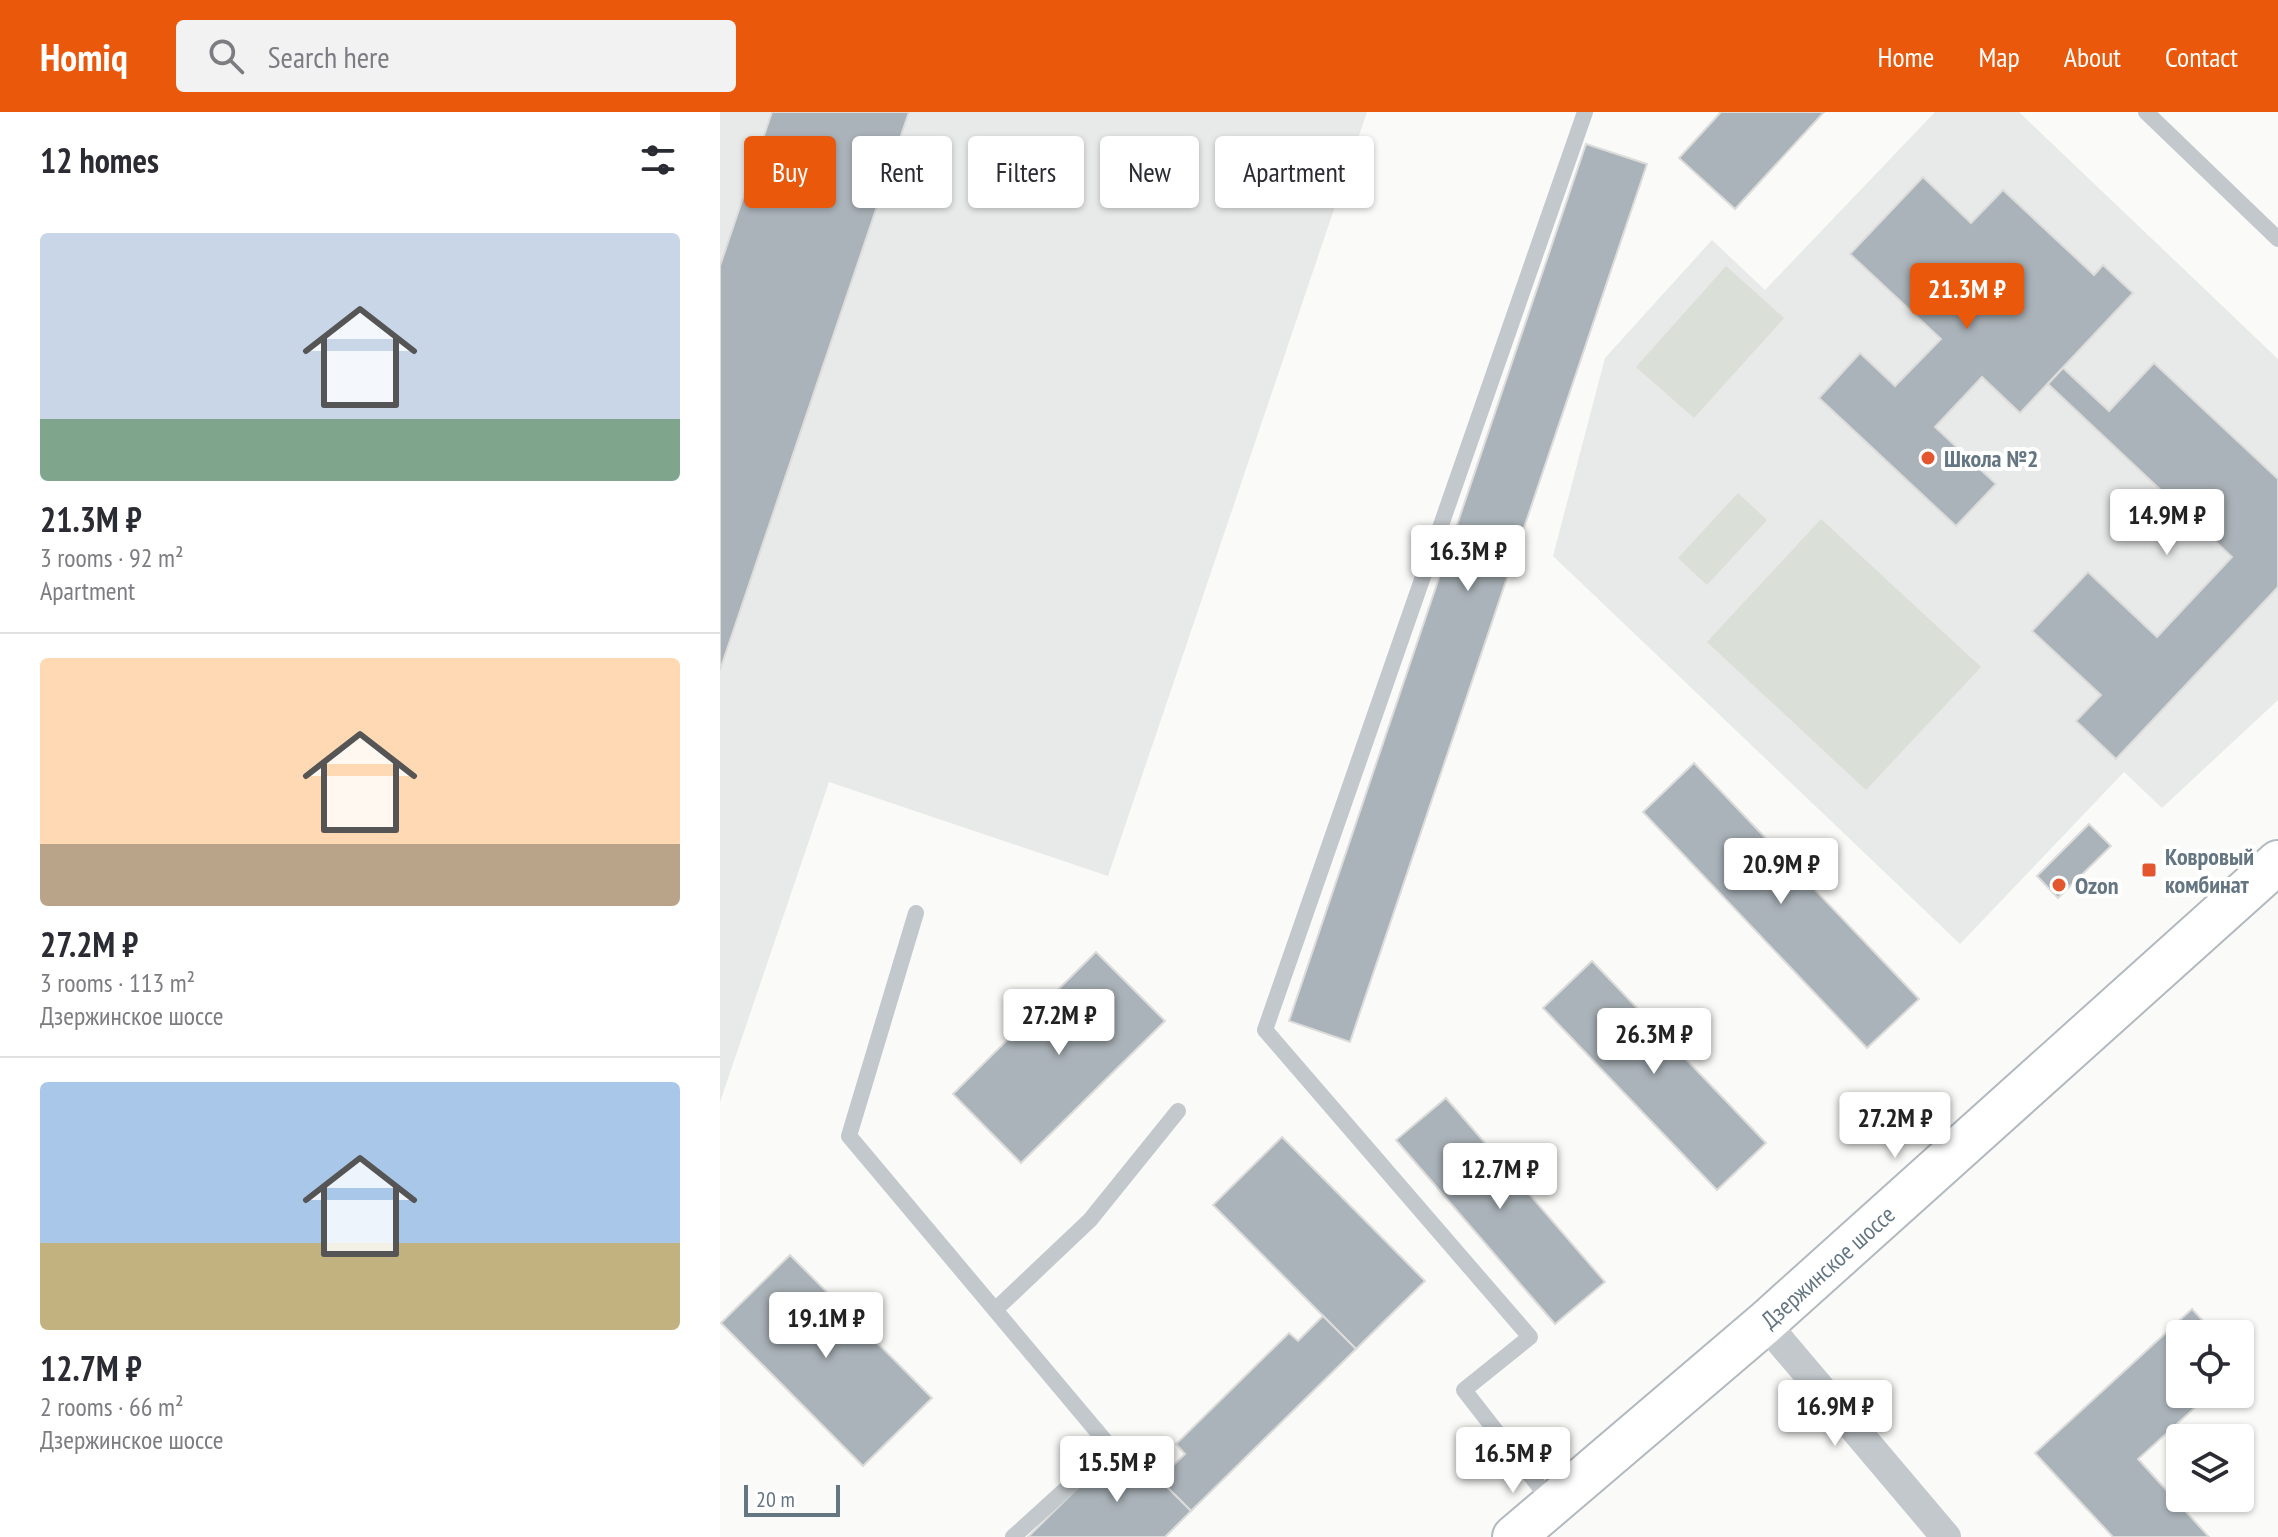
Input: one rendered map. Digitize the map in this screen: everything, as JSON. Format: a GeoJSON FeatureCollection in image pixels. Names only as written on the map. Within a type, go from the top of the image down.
{"type":"FeatureCollection","features":[{"type":"Feature","properties":{"kind":"main road","name":"Дзержинское шоссе"},"geometry":{"type":"LineString","coordinates":[[1514,1537],[1765,1323],[2278,862]]}},
{"type":"Feature","properties":{"kind":"street"},"geometry":{"type":"LineString","coordinates":[[1765,1323],[1946,1537]]}},
{"type":"Feature","properties":{"kind":"lane"},"geometry":{"type":"LineString","coordinates":[[1553,1504],[1464,1390],[1530,1337],[1265,1030],[1585,112]]}},
{"type":"Feature","properties":{"kind":"lane"},"geometry":{"type":"LineString","coordinates":[[2146,112],[2278,239]]}},
{"type":"Feature","properties":{"kind":"lane"},"geometry":{"type":"LineString","coordinates":[[916,913],[849,1136],[1111,1448],[1013,1537]]}},
{"type":"Feature","properties":{"kind":"lane"},"geometry":{"type":"LineString","coordinates":[[995,1310],[1090,1220],[1178,1111]]}},
{"type":"Feature","properties":{"kind":"shaded area"},"geometry":{"type":"Polygon","coordinates":[[[720,112],[1367,112],[1359,136],[1215,136],[1215,208],[1334,208],[1108,876],[829,782],[720,1102],[720,112]]]}},
{"type":"Feature","properties":{"kind":"shaded area","name":"Школа №2"},"geometry":{"type":"Polygon","coordinates":[[[1935,112],[2019,112],[2278,359],[2278,700],[2162,808],[2124,772],[1960,944],[1553,556],[1605,358],[1712,240],[1765,290],[1935,112]]]}},
{"type":"Feature","properties":{"kind":"shaded area"},"geometry":{"type":"Polygon","coordinates":[[[1726,266],[1784,318],[1694,418],[1636,367],[1726,266]]]}},
{"type":"Feature","properties":{"kind":"shaded area"},"geometry":{"type":"Polygon","coordinates":[[[1738,493],[1767,520],[1707,585],[1678,558],[1738,493]]]}},
{"type":"Feature","properties":{"kind":"shaded area"},"geometry":{"type":"Polygon","coordinates":[[[1821,519],[1981,667],[1866,790],[1707,642],[1821,519]]]}},
{"type":"Feature","properties":{"kind":"building"},"geometry":{"type":"Polygon","coordinates":[[[772,112],[909,112],[901,136],[852,136],[852,208],[876,208],[720,670],[720,266],[744,195],[744,208],[836,208],[836,136],[764,136],[772,112]]]}},
{"type":"Feature","properties":{"kind":"building"},"geometry":{"type":"Polygon","coordinates":[[[1721,112],[1824,112],[1735,209],[1679,158],[1721,112]]]}},
{"type":"Feature","properties":{"kind":"building"},"geometry":{"type":"Polygon","coordinates":[[[1586,144],[1647,164],[1350,1042],[1289,1021],[1586,144]]]}},
{"type":"Feature","properties":{"kind":"building"},"geometry":{"type":"Polygon","coordinates":[[[1923,177],[1971,223],[2003,190],[2094,275],[2103,265],[2133,293],[2020,413],[1982,377],[1935,427],[1996,484],[1956,526],[1819,398],[1860,353],[1895,386],[1941,339],[1850,254],[1923,177]]]}},
{"type":"Feature","properties":{"kind":"building"},"geometry":{"type":"Polygon","coordinates":[[[2154,363],[2278,479],[2278,587],[2116,759],[2076,721],[2101,695],[2032,631],[2088,572],[2157,637],[2232,557],[2048,384],[2063,368],[2109,411],[2154,363]]]}},
{"type":"Feature","properties":{"kind":"building"},"geometry":{"type":"Polygon","coordinates":[[[1694,763],[1919,999],[1867,1048],[1643,812],[1694,763]]]}},
{"type":"Feature","properties":{"kind":"building"},"geometry":{"type":"Polygon","coordinates":[[[2089,824],[2111,846],[2058,898],[2037,876],[2089,824]]]}},
{"type":"Feature","properties":{"kind":"building"},"geometry":{"type":"Polygon","coordinates":[[[1096,952],[1165,1021],[1021,1163],[953,1094],[1096,952]]]}},
{"type":"Feature","properties":{"kind":"building"},"geometry":{"type":"Polygon","coordinates":[[[1592,961],[1766,1143],[1717,1190],[1543,1008],[1592,961]]]}},
{"type":"Feature","properties":{"kind":"building"},"geometry":{"type":"Polygon","coordinates":[[[1446,1098],[1605,1282],[1555,1324],[1396,1140],[1446,1098]]]}},
{"type":"Feature","properties":{"kind":"building"},"geometry":{"type":"Polygon","coordinates":[[[1282,1137],[1425,1281],[1356,1349],[1213,1205],[1282,1137]]]}},
{"type":"Feature","properties":{"kind":"building"},"geometry":{"type":"Polygon","coordinates":[[[790,1255],[932,1398],[863,1466],[721,1323],[790,1255]]]}},
{"type":"Feature","properties":{"kind":"building"},"geometry":{"type":"Polygon","coordinates":[[[2192,1309],[2202,1320],[2180,1320],[2192,1309]]]}},
{"type":"Feature","properties":{"kind":"building"},"geometry":{"type":"Polygon","coordinates":[[[1323,1316],[1356,1349],[1191,1511],[1159,1479],[1185,1454],[1176,1444],[1289,1333],[1298,1341],[1323,1316]]]}},
{"type":"Feature","properties":{"kind":"building"},"geometry":{"type":"Polygon","coordinates":[[[2166,1333],[2166,1408],[2194,1408],[2177,1424],[2166,1424],[2166,1434],[2138,1459],[2166,1490],[2166,1512],[2186,1512],[2209,1537],[2113,1537],[2035,1453],[2166,1333]]]}},
{"type":"Feature","properties":{"kind":"building"},"geometry":{"type":"Polygon","coordinates":[[[1123,1443],[1191,1511],[1165,1537],[1028,1537],[1123,1443]]]}},
{"type":"Feature","properties":{"kind":"place","name":"Школа №2"},"geometry":{"type":"Point","coordinates":[1928,458]}},
{"type":"Feature","properties":{"kind":"place","name":"Ковровый комбинат"},"geometry":{"type":"Point","coordinates":[2149,870]}},
{"type":"Feature","properties":{"kind":"place","name":"Ozon"},"geometry":{"type":"Point","coordinates":[2059,885]}}]}
